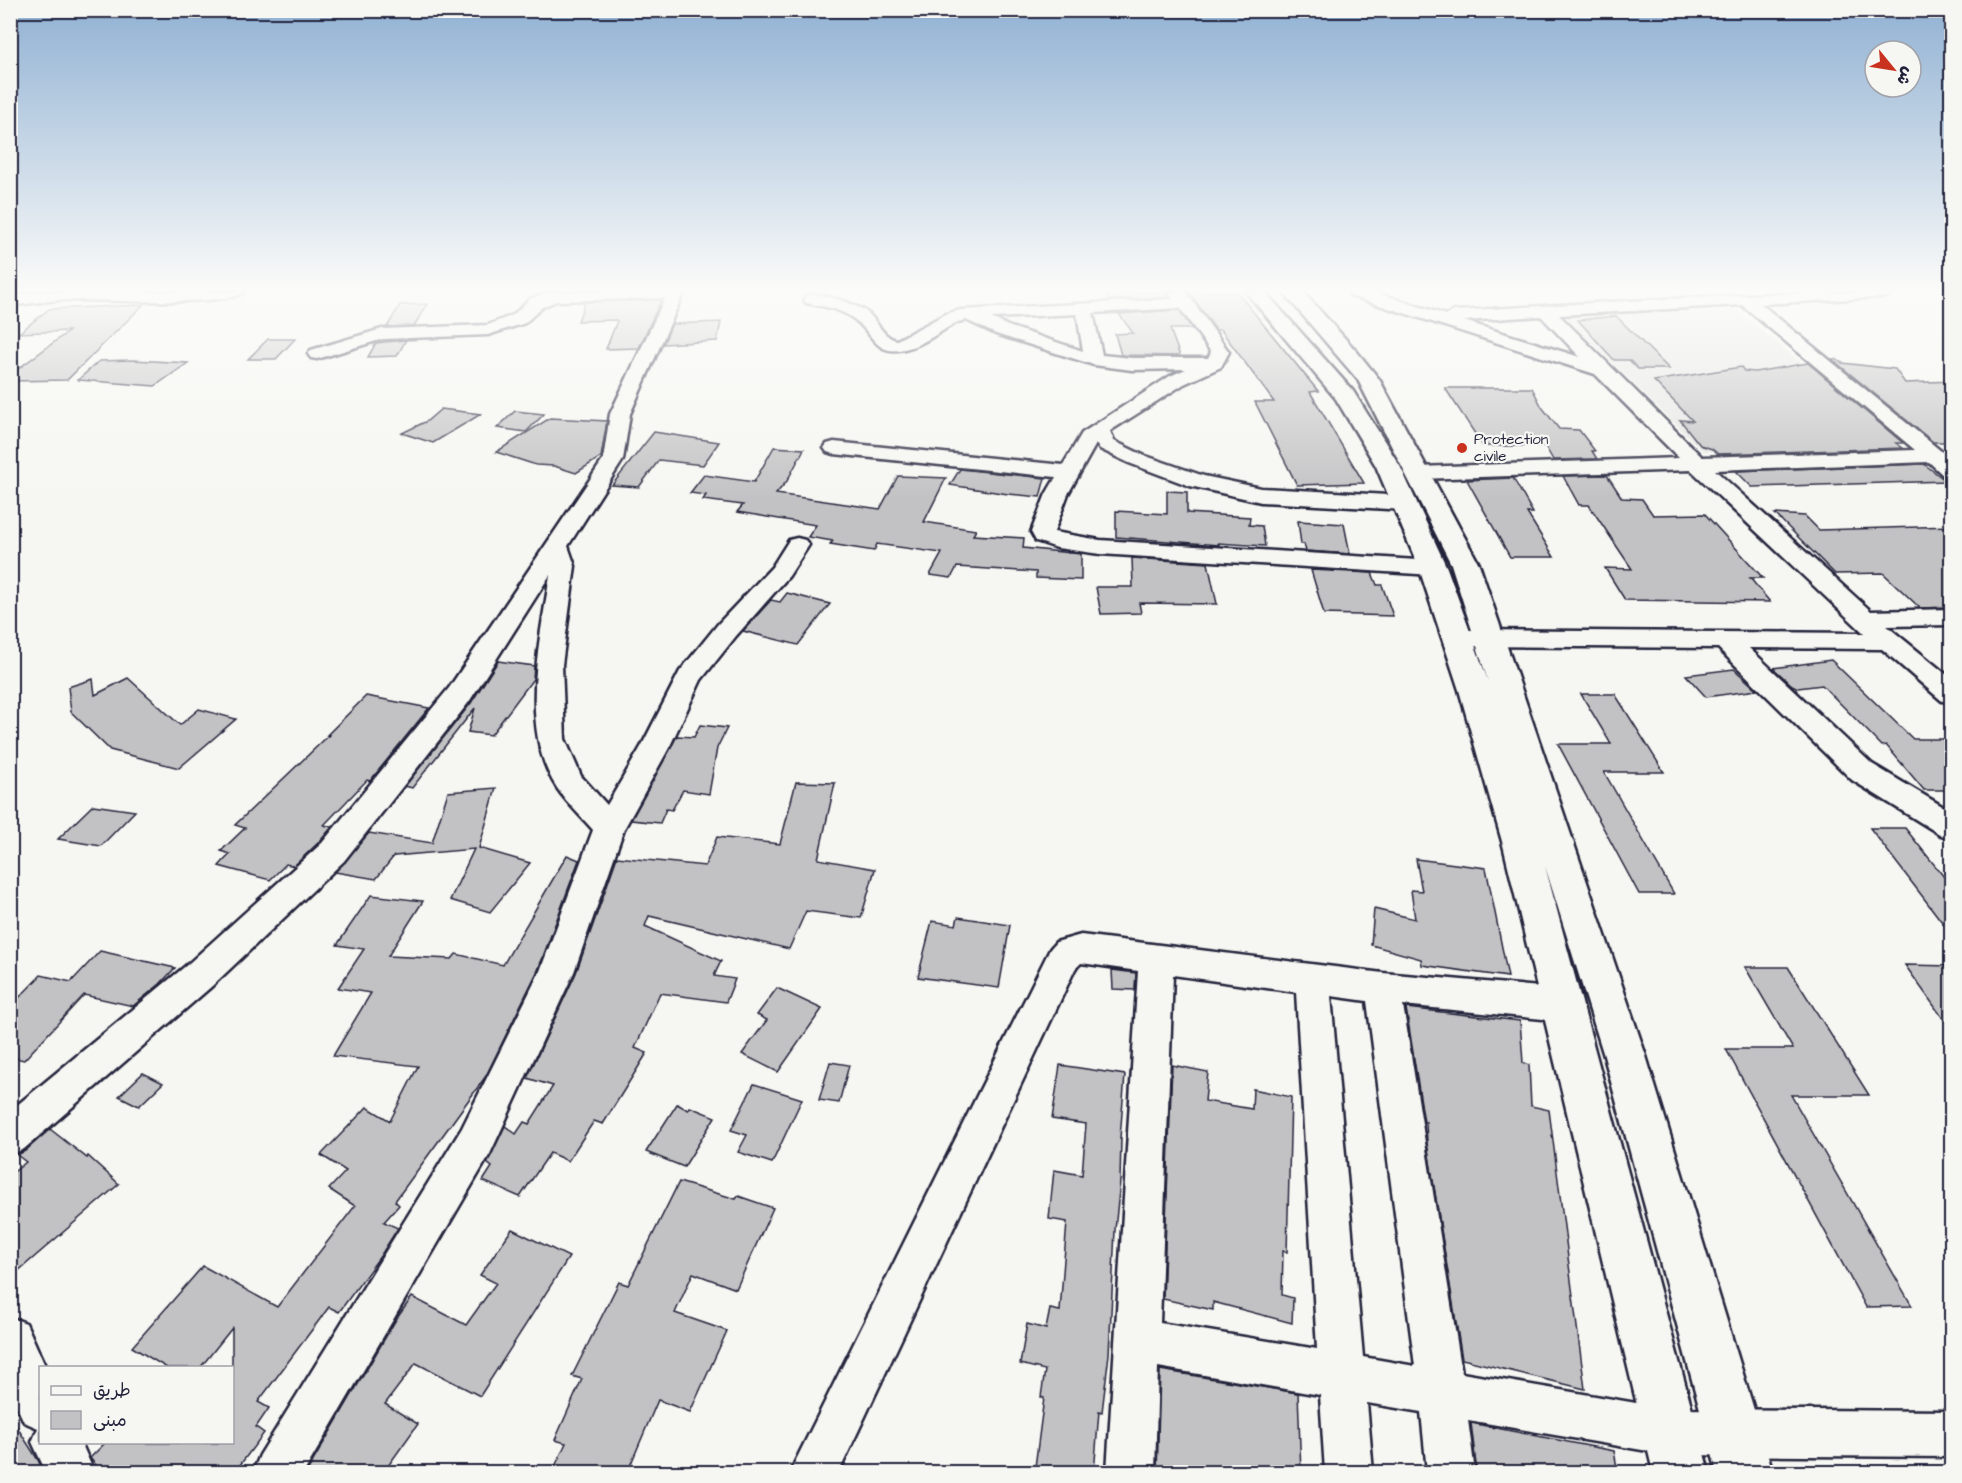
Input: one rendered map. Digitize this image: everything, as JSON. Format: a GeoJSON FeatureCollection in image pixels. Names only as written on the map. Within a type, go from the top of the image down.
{"type":"FeatureCollection","features":[{"type":"Feature","properties":{"kind":"main road"},"geometry":{"type":"LineString","coordinates":[[1315,361],[1345,396],[1388,466],[1412,488],[1465,564],[1473,638],[1521,845],[1676,1452]]}},
{"type":"Feature","properties":{"kind":"main road"},"geometry":{"type":"LineString","coordinates":[[1354,361],[1368,380],[1412,488],[1433,568],[1473,638],[1572,888],[1625,1056],[1739,1453]]}},
{"type":"Feature","properties":{"kind":"street"},"geometry":{"type":"LineString","coordinates":[[10,1136],[200,975],[333,852],[459,695],[613,460],[620,414],[644,361]]}},
{"type":"Feature","properties":{"kind":"street"},"geometry":{"type":"LineString","coordinates":[[1105,361],[1132,364],[1214,363]]}},
{"type":"Feature","properties":{"kind":"street"},"geometry":{"type":"LineString","coordinates":[[1574,361],[1602,370]]}},
{"type":"Feature","properties":{"kind":"street"},"geometry":{"type":"LineString","coordinates":[[1593,361],[1697,464],[1863,619],[1952,694]]}},
{"type":"Feature","properties":{"kind":"street"},"geometry":{"type":"LineString","coordinates":[[1820,361],[1952,471]]}},
{"type":"Feature","properties":{"kind":"street"},"geometry":{"type":"LineString","coordinates":[[1214,363],[1177,380],[1089,437],[1057,494],[1042,532],[1044,536],[1057,542],[1112,547],[1433,568]]}},
{"type":"Feature","properties":{"kind":"street"},"geometry":{"type":"LineString","coordinates":[[1100,429],[1101,437],[1107,445],[1136,459],[1198,481],[1261,495],[1412,488],[1697,464],[1934,456]]}},
{"type":"Feature","properties":{"kind":"street"},"geometry":{"type":"LineString","coordinates":[[834,448],[1070,472]]}},
{"type":"Feature","properties":{"kind":"street"},"geometry":{"type":"LineString","coordinates":[[277,1473],[476,1141],[557,972],[609,828],[655,748],[688,677],[781,571],[797,545]]}},
{"type":"Feature","properties":{"kind":"street"},"geometry":{"type":"LineString","coordinates":[[557,546],[563,566],[549,665],[551,739],[568,781],[609,828]]}},
{"type":"Feature","properties":{"kind":"street"},"geometry":{"type":"LineString","coordinates":[[1863,619],[1952,617]]}},
{"type":"Feature","properties":{"kind":"street"},"geometry":{"type":"LineString","coordinates":[[1473,638],[1888,641]]}},
{"type":"Feature","properties":{"kind":"street"},"geometry":{"type":"LineString","coordinates":[[1725,640],[1862,772],[1952,827]]}},
{"type":"Feature","properties":{"kind":"street"},"geometry":{"type":"LineString","coordinates":[[814,1473],[1062,959],[1068,952],[1081,950],[1156,958],[1383,988],[1563,1005]]}},
{"type":"Feature","properties":{"kind":"street"},"geometry":{"type":"LineString","coordinates":[[1131,1473],[1156,958]]}},
{"type":"Feature","properties":{"kind":"street"},"geometry":{"type":"LineString","coordinates":[[1312,977],[1349,1473]]}},
{"type":"Feature","properties":{"kind":"street"},"geometry":{"type":"LineString","coordinates":[[1383,988],[1442,1394],[1451,1473]]}},
{"type":"Feature","properties":{"kind":"street"},"geometry":{"type":"LineString","coordinates":[[10,1338],[39,1404]]}},
{"type":"Feature","properties":{"kind":"street"},"geometry":{"type":"LineString","coordinates":[[1137,1341],[1442,1394],[1676,1452],[1739,1453],[1952,1434]]}},
{"type":"Feature","properties":{"kind":"street"},"geometry":{"type":"LineString","coordinates":[[57,1444],[70,1473]]}},
{"type":"Feature","properties":{"kind":"shaded area"},"geometry":{"type":"Polygon","coordinates":[[[1611,361],[1799,361],[1903,446],[1703,451],[1611,361]]]}},
{"type":"Feature","properties":{"kind":"building"},"geometry":{"type":"Polygon","coordinates":[[[28,361],[86,361],[67,380],[10,381],[10,375],[28,361]]]}},
{"type":"Feature","properties":{"kind":"building"},"geometry":{"type":"Polygon","coordinates":[[[99,361],[188,363],[155,386],[78,380],[99,361]]]}},
{"type":"Feature","properties":{"kind":"building"},"geometry":{"type":"Polygon","coordinates":[[[1244,361],[1294,361],[1318,391],[1310,392],[1364,483],[1297,485],[1255,402],[1274,402],[1244,361]]]}},
{"type":"Feature","properties":{"kind":"building"},"geometry":{"type":"Polygon","coordinates":[[[1630,361],[1661,361],[1669,369],[1638,369],[1630,361]]]}},
{"type":"Feature","properties":{"kind":"building"},"geometry":{"type":"Polygon","coordinates":[[[1835,361],[1895,369],[1905,383],[1952,381],[1952,442],[1933,442],[1835,361]]]}},
{"type":"Feature","properties":{"kind":"building"},"geometry":{"type":"Polygon","coordinates":[[[1808,363],[1903,443],[1896,443],[1903,448],[1718,454],[1700,445],[1680,420],[1693,421],[1654,381],[1741,367],[1744,371],[1755,372],[1808,363]]]}},
{"type":"Feature","properties":{"kind":"building"},"geometry":{"type":"Polygon","coordinates":[[[1445,388],[1532,388],[1542,407],[1559,429],[1579,430],[1595,451],[1592,451],[1597,459],[1553,460],[1545,446],[1483,446],[1445,388]]]}},
{"type":"Feature","properties":{"kind":"building"},"geometry":{"type":"Polygon","coordinates":[[[441,409],[481,414],[433,443],[402,433],[427,421],[441,409]]]}},
{"type":"Feature","properties":{"kind":"building"},"geometry":{"type":"Polygon","coordinates":[[[515,411],[544,414],[526,432],[497,428],[515,411]]]}},
{"type":"Feature","properties":{"kind":"building"},"geometry":{"type":"Polygon","coordinates":[[[550,418],[607,421],[601,457],[576,473],[554,466],[536,465],[496,452],[550,418]]]}},
{"type":"Feature","properties":{"kind":"building"},"geometry":{"type":"Polygon","coordinates":[[[654,432],[719,442],[703,465],[659,460],[639,487],[612,485],[654,432]]]}},
{"type":"Feature","properties":{"kind":"building"},"geometry":{"type":"Polygon","coordinates":[[[774,447],[804,449],[787,481],[776,494],[880,509],[898,476],[946,478],[924,522],[976,530],[973,535],[1024,538],[1023,548],[1081,554],[1081,580],[1036,578],[1036,572],[957,567],[951,578],[930,575],[942,553],[877,544],[874,551],[830,544],[833,541],[808,537],[816,525],[737,512],[743,505],[703,500],[706,495],[690,493],[704,475],[754,482],[774,447]]]}},
{"type":"Feature","properties":{"kind":"building"},"geometry":{"type":"Polygon","coordinates":[[[1924,464],[1946,481],[1752,487],[1736,471],[1924,464]]]}},
{"type":"Feature","properties":{"kind":"building"},"geometry":{"type":"Polygon","coordinates":[[[960,469],[1045,478],[1040,497],[1008,494],[950,485],[960,469]]]}},
{"type":"Feature","properties":{"kind":"building"},"geometry":{"type":"Polygon","coordinates":[[[1607,475],[1622,498],[1642,499],[1653,515],[1705,514],[1763,578],[1750,578],[1770,602],[1625,600],[1605,568],[1632,569],[1589,505],[1579,505],[1563,476],[1607,475]]]}},
{"type":"Feature","properties":{"kind":"building"},"geometry":{"type":"Polygon","coordinates":[[[1513,478],[1533,513],[1527,513],[1554,557],[1510,557],[1467,480],[1513,478]]]}},
{"type":"Feature","properties":{"kind":"building"},"geometry":{"type":"Polygon","coordinates":[[[1167,491],[1187,492],[1187,513],[1250,517],[1249,525],[1262,526],[1265,546],[1116,537],[1116,511],[1167,514],[1167,491]]]}},
{"type":"Feature","properties":{"kind":"building"},"geometry":{"type":"Polygon","coordinates":[[[1775,514],[1805,516],[1819,530],[1952,526],[1952,607],[1920,608],[1883,573],[1835,574],[1775,514]]]}},
{"type":"Feature","properties":{"kind":"building"},"geometry":{"type":"Polygon","coordinates":[[[1298,521],[1344,524],[1350,554],[1306,551],[1304,544],[1301,544],[1298,521]]]}},
{"type":"Feature","properties":{"kind":"building"},"geometry":{"type":"Polygon","coordinates":[[[1132,558],[1208,563],[1217,604],[1139,603],[1141,613],[1101,614],[1096,587],[1133,587],[1132,558]]]}},
{"type":"Feature","properties":{"kind":"building"},"geometry":{"type":"Polygon","coordinates":[[[1311,570],[1372,573],[1377,585],[1382,585],[1393,616],[1324,614],[1311,570]]]}},
{"type":"Feature","properties":{"kind":"building"},"geometry":{"type":"Polygon","coordinates":[[[787,593],[830,604],[798,645],[743,631],[771,600],[780,602],[787,593]]]}},
{"type":"Feature","properties":{"kind":"building"},"geometry":{"type":"Polygon","coordinates":[[[1831,660],[1913,739],[1952,739],[1952,790],[1924,790],[1886,745],[1882,746],[1822,685],[1798,688],[1773,668],[1831,660]]]}},
{"type":"Feature","properties":{"kind":"building"},"geometry":{"type":"Polygon","coordinates":[[[498,661],[534,666],[533,679],[491,735],[468,732],[475,708],[412,788],[405,786],[471,703],[498,661]]]}},
{"type":"Feature","properties":{"kind":"building"},"geometry":{"type":"Polygon","coordinates":[[[1734,669],[1757,690],[1706,697],[1686,675],[1734,669]]]}},
{"type":"Feature","properties":{"kind":"building"},"geometry":{"type":"Polygon","coordinates":[[[128,678],[180,725],[199,709],[236,719],[179,768],[110,750],[71,712],[68,687],[93,679],[95,695],[128,678]]]}},
{"type":"Feature","properties":{"kind":"building"},"geometry":{"type":"Polygon","coordinates":[[[1581,694],[1615,694],[1664,772],[1604,772],[1674,894],[1639,894],[1558,744],[1611,744],[1581,694]]]}},
{"type":"Feature","properties":{"kind":"building"},"geometry":{"type":"Polygon","coordinates":[[[366,696],[429,708],[370,781],[367,780],[324,825],[332,827],[294,866],[286,864],[270,880],[219,866],[230,854],[221,851],[245,828],[235,825],[329,735],[327,735],[366,696]]]}},
{"type":"Feature","properties":{"kind":"building"},"geometry":{"type":"Polygon","coordinates":[[[700,725],[727,728],[717,748],[709,794],[683,790],[672,810],[666,809],[660,823],[631,820],[677,736],[694,737],[700,725]]]}},
{"type":"Feature","properties":{"kind":"building"},"geometry":{"type":"Polygon","coordinates":[[[796,782],[835,783],[818,859],[875,869],[861,918],[806,911],[789,949],[649,916],[645,926],[721,961],[714,976],[735,979],[726,1002],[660,993],[635,1048],[647,1053],[603,1124],[594,1121],[568,1161],[550,1153],[520,1197],[483,1181],[492,1167],[487,1163],[505,1126],[516,1134],[524,1122],[529,1124],[553,1086],[527,1078],[576,973],[617,857],[705,866],[717,837],[780,844],[796,782]]]}},
{"type":"Feature","properties":{"kind":"building"},"geometry":{"type":"Polygon","coordinates":[[[496,788],[479,848],[530,863],[490,912],[450,900],[474,849],[394,856],[376,879],[335,872],[369,833],[432,843],[448,792],[496,788]]]}},
{"type":"Feature","properties":{"kind":"building"},"geometry":{"type":"Polygon","coordinates":[[[93,805],[135,811],[101,846],[58,839],[93,805]]]}},
{"type":"Feature","properties":{"kind":"building"},"geometry":{"type":"Polygon","coordinates":[[[1870,828],[1905,828],[1952,887],[1952,935],[1870,828]]]}},
{"type":"Feature","properties":{"kind":"building"},"geometry":{"type":"Polygon","coordinates":[[[567,855],[579,860],[538,970],[486,1076],[395,1201],[399,1205],[384,1222],[398,1228],[381,1255],[339,1312],[329,1307],[258,1402],[269,1408],[256,1427],[264,1433],[234,1473],[103,1473],[90,1458],[104,1444],[234,1444],[232,1328],[202,1366],[164,1366],[132,1347],[203,1266],[277,1307],[355,1206],[329,1189],[346,1171],[321,1155],[367,1107],[390,1121],[418,1066],[333,1056],[371,993],[338,988],[364,949],[337,945],[371,895],[423,901],[388,956],[452,959],[456,954],[503,965],[567,855]]]}},
{"type":"Feature","properties":{"kind":"building"},"geometry":{"type":"Polygon","coordinates":[[[1416,859],[1486,868],[1508,977],[1422,965],[1421,959],[1371,945],[1374,909],[1415,919],[1411,890],[1422,891],[1416,859]]]}},
{"type":"Feature","properties":{"kind":"building"},"geometry":{"type":"Polygon","coordinates":[[[958,917],[1010,925],[999,988],[918,977],[932,921],[956,925],[958,917]]]}},
{"type":"Feature","properties":{"kind":"building"},"geometry":{"type":"Polygon","coordinates":[[[100,951],[175,968],[160,984],[133,1006],[84,995],[24,1060],[10,1057],[10,1007],[41,975],[71,982],[100,951]]]}},
{"type":"Feature","properties":{"kind":"building"},"geometry":{"type":"Polygon","coordinates":[[[1905,965],[1952,966],[1952,1031],[1905,965]]]}},
{"type":"Feature","properties":{"kind":"building"},"geometry":{"type":"Polygon","coordinates":[[[1745,967],[1788,967],[1869,1095],[1791,1095],[1912,1306],[1866,1307],[1726,1049],[1793,1049],[1745,967]]]}},
{"type":"Feature","properties":{"kind":"building"},"geometry":{"type":"Polygon","coordinates":[[[1112,970],[1136,973],[1135,990],[1113,989],[1112,970]]]}},
{"type":"Feature","properties":{"kind":"building"},"geometry":{"type":"Polygon","coordinates":[[[777,988],[822,1009],[778,1072],[742,1054],[767,1020],[757,1015],[777,988]]]}},
{"type":"Feature","properties":{"kind":"building"},"geometry":{"type":"Polygon","coordinates":[[[1406,1008],[1520,1021],[1523,1063],[1529,1065],[1531,1106],[1549,1110],[1585,1389],[1462,1359],[1406,1008]]]}},
{"type":"Feature","properties":{"kind":"building"},"geometry":{"type":"Polygon","coordinates":[[[830,1062],[849,1065],[839,1103],[819,1100],[830,1062]]]}},
{"type":"Feature","properties":{"kind":"building"},"geometry":{"type":"Polygon","coordinates":[[[1060,1065],[1125,1075],[1109,1354],[1102,1412],[1099,1411],[1094,1473],[1059,1473],[1035,1467],[1044,1398],[1041,1397],[1045,1370],[1020,1364],[1027,1324],[1046,1329],[1050,1309],[1060,1311],[1067,1222],[1049,1219],[1054,1170],[1082,1175],[1086,1124],[1052,1119],[1060,1065]]]}},
{"type":"Feature","properties":{"kind":"building"},"geometry":{"type":"Polygon","coordinates":[[[1172,1065],[1208,1072],[1205,1101],[1252,1109],[1253,1089],[1291,1097],[1287,1252],[1283,1251],[1282,1295],[1293,1298],[1292,1323],[1213,1302],[1213,1310],[1163,1299],[1172,1065]]]}},
{"type":"Feature","properties":{"kind":"building"},"geometry":{"type":"Polygon","coordinates":[[[143,1073],[163,1083],[139,1106],[119,1096],[143,1073]]]}},
{"type":"Feature","properties":{"kind":"building"},"geometry":{"type":"Polygon","coordinates":[[[754,1084],[802,1099],[772,1163],[738,1152],[747,1135],[731,1130],[754,1084]]]}},
{"type":"Feature","properties":{"kind":"building"},"geometry":{"type":"Polygon","coordinates":[[[677,1104],[688,1110],[690,1107],[715,1117],[684,1167],[646,1152],[677,1104]]]}},
{"type":"Feature","properties":{"kind":"building"},"geometry":{"type":"Polygon","coordinates":[[[50,1129],[87,1158],[88,1156],[119,1184],[10,1278],[10,1175],[26,1162],[17,1155],[25,1151],[50,1129]]]}},
{"type":"Feature","properties":{"kind":"building"},"geometry":{"type":"Polygon","coordinates":[[[679,1182],[736,1199],[738,1196],[773,1208],[736,1289],[693,1273],[675,1313],[727,1331],[690,1412],[658,1400],[627,1473],[552,1473],[566,1443],[555,1440],[582,1379],[572,1376],[619,1282],[628,1285],[679,1182]]]}},
{"type":"Feature","properties":{"kind":"building"},"geometry":{"type":"Polygon","coordinates":[[[512,1229],[569,1257],[480,1396],[416,1363],[385,1404],[418,1424],[383,1473],[306,1473],[395,1321],[412,1297],[466,1325],[496,1283],[480,1275],[512,1229]]]}},
{"type":"Feature","properties":{"kind":"building"},"geometry":{"type":"Polygon","coordinates":[[[1160,1370],[1298,1393],[1301,1473],[1157,1473],[1160,1370]]]}},
{"type":"Feature","properties":{"kind":"building"},"geometry":{"type":"Polygon","coordinates":[[[10,1416],[38,1460],[44,1473],[10,1473],[10,1416]]]}},
{"type":"Feature","properties":{"kind":"building"},"geometry":{"type":"Polygon","coordinates":[[[1471,1423],[1614,1451],[1618,1473],[1477,1473],[1471,1423]]]}},
{"type":"Feature","properties":{"kind":"place","name":"Protection civile"},"geometry":{"type":"Point","coordinates":[1462,448]}}]}
